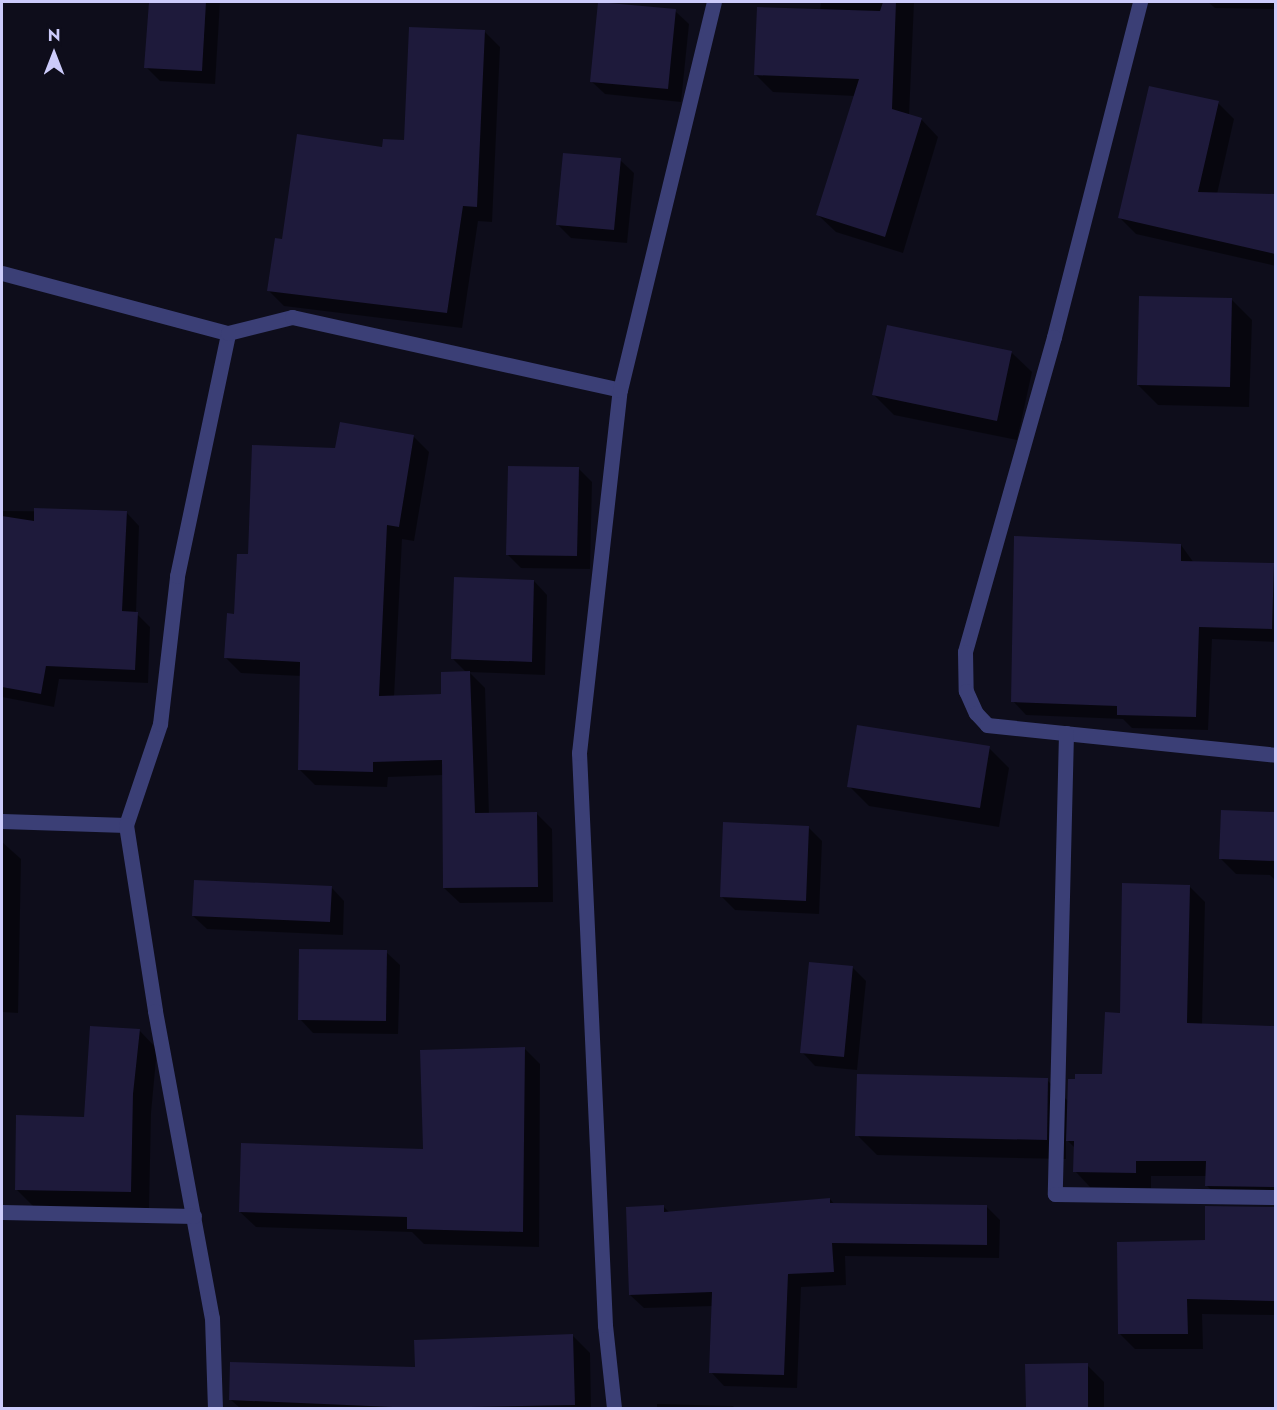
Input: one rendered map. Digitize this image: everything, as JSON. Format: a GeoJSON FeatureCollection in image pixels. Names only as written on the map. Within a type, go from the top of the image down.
{"type":"FeatureCollection","features":[{"type":"Feature","properties":{"kind":"street"},"geometry":{"type":"LineString","coordinates":[[614,1408],[605,1325],[579,753],[620,390],[714,2]]}},
{"type":"Feature","properties":{"kind":"street"},"geometry":{"type":"LineString","coordinates":[[1140,2],[1054,337],[965,652],[966,691],[976,713],[987,725],[1275,755]]}},
{"type":"Feature","properties":{"kind":"street"},"geometry":{"type":"LineString","coordinates":[[2,273],[228,333],[292,317],[620,390]]}},
{"type":"Feature","properties":{"kind":"street"},"geometry":{"type":"LineString","coordinates":[[215,1408],[212,1318],[155,1011],[126,825],[160,724],[177,576],[228,333]]}},
{"type":"Feature","properties":{"kind":"street"},"geometry":{"type":"LineString","coordinates":[[1066,733],[1055,1194],[1275,1197]]}},
{"type":"Feature","properties":{"kind":"street"},"geometry":{"type":"LineString","coordinates":[[2,821],[126,825]]}},
{"type":"Feature","properties":{"kind":"street"},"geometry":{"type":"LineString","coordinates":[[2,1212],[194,1216]]}},
{"type":"Feature","properties":{"kind":"building"},"geometry":{"type":"Polygon","coordinates":[[[149,2],[206,2],[202,71],[144,68],[149,2]]]}},
{"type":"Feature","properties":{"kind":"building"},"geometry":{"type":"Polygon","coordinates":[[[598,2],[676,9],[668,89],[590,82],[598,2]]]}},
{"type":"Feature","properties":{"kind":"building"},"geometry":{"type":"Polygon","coordinates":[[[883,2],[896,2],[892,109],[922,118],[885,237],[816,215],[859,79],[754,75],[757,7],[880,11],[883,2]]]}},
{"type":"Feature","properties":{"kind":"building"},"geometry":{"type":"Polygon","coordinates":[[[409,27],[485,30],[477,207],[463,206],[447,313],[267,291],[275,238],[282,239],[297,134],[382,147],[383,139],[404,140],[409,27]]]}},
{"type":"Feature","properties":{"kind":"building"},"geometry":{"type":"Polygon","coordinates":[[[1149,86],[1219,101],[1198,192],[1275,194],[1275,254],[1118,218],[1149,86]]]}},
{"type":"Feature","properties":{"kind":"building"},"geometry":{"type":"Polygon","coordinates":[[[563,153],[621,158],[614,230],[556,225],[563,153]]]}},
{"type":"Feature","properties":{"kind":"building"},"geometry":{"type":"Polygon","coordinates":[[[1139,296],[1232,298],[1230,387],[1137,385],[1139,296]]]}},
{"type":"Feature","properties":{"kind":"building"},"geometry":{"type":"Polygon","coordinates":[[[887,325],[1012,351],[997,421],[872,395],[887,325]]]}},
{"type":"Feature","properties":{"kind":"building"},"geometry":{"type":"Polygon","coordinates":[[[340,422],[414,435],[399,527],[387,525],[379,696],[441,694],[441,672],[470,671],[475,813],[537,812],[538,887],[443,888],[442,760],[373,762],[373,772],[298,770],[300,662],[224,658],[227,613],[234,614],[237,554],[248,554],[252,445],[335,448],[340,422]]]}},
{"type":"Feature","properties":{"kind":"building"},"geometry":{"type":"Polygon","coordinates":[[[508,466],[579,467],[577,556],[506,555],[508,466]]]}},
{"type":"Feature","properties":{"kind":"building"},"geometry":{"type":"Polygon","coordinates":[[[34,508],[127,511],[122,611],[138,612],[135,670],[46,666],[41,694],[2,687],[2,516],[34,521],[34,508]]]}},
{"type":"Feature","properties":{"kind":"building"},"geometry":{"type":"Polygon","coordinates":[[[1014,536],[1181,544],[1181,561],[1274,563],[1272,629],[1199,627],[1196,717],[1117,715],[1117,706],[1011,702],[1014,536]]]}},
{"type":"Feature","properties":{"kind":"building"},"geometry":{"type":"Polygon","coordinates":[[[454,577],[534,580],[532,662],[451,659],[454,577]]]}},
{"type":"Feature","properties":{"kind":"building"},"geometry":{"type":"Polygon","coordinates":[[[857,725],[990,746],[980,808],[847,787],[857,725]]]}},
{"type":"Feature","properties":{"kind":"building"},"geometry":{"type":"Polygon","coordinates":[[[1221,810],[1275,812],[1275,861],[1219,859],[1221,810]]]}},
{"type":"Feature","properties":{"kind":"building"},"geometry":{"type":"Polygon","coordinates":[[[723,822],[809,826],[806,901],[720,897],[723,822]]]}},
{"type":"Feature","properties":{"kind":"building"},"geometry":{"type":"Polygon","coordinates":[[[194,880],[332,886],[330,922],[192,916],[194,880]]]}},
{"type":"Feature","properties":{"kind":"building"},"geometry":{"type":"Polygon","coordinates":[[[1122,883],[1190,885],[1187,1023],[1275,1026],[1275,1187],[1205,1186],[1206,1161],[1136,1161],[1136,1173],[1073,1172],[1074,1141],[1066,1141],[1068,1079],[1075,1079],[1075,1074],[1102,1074],[1105,1012],[1120,1013],[1122,883]]]}},
{"type":"Feature","properties":{"kind":"building"},"geometry":{"type":"Polygon","coordinates":[[[299,949],[387,950],[386,1021],[298,1020],[299,949]]]}},
{"type":"Feature","properties":{"kind":"building"},"geometry":{"type":"Polygon","coordinates":[[[809,962],[853,966],[844,1057],[800,1053],[809,962]]]}},
{"type":"Feature","properties":{"kind":"building"},"geometry":{"type":"Polygon","coordinates":[[[90,1026],[140,1029],[133,1094],[131,1192],[15,1190],[16,1115],[84,1117],[90,1026]]]}},
{"type":"Feature","properties":{"kind":"building"},"geometry":{"type":"Polygon","coordinates":[[[525,1047],[523,1232],[407,1229],[407,1217],[239,1212],[241,1143],[423,1149],[420,1050],[525,1047]]]}},
{"type":"Feature","properties":{"kind":"building"},"geometry":{"type":"Polygon","coordinates":[[[857,1074],[1048,1078],[1047,1140],[855,1136],[857,1074]]]}},
{"type":"Feature","properties":{"kind":"building"},"geometry":{"type":"Polygon","coordinates":[[[830,1198],[830,1203],[987,1205],[987,1245],[832,1243],[834,1272],[788,1274],[784,1375],[709,1373],[712,1292],[629,1295],[626,1207],[664,1205],[664,1212],[830,1198]]]}},
{"type":"Feature","properties":{"kind":"building"},"geometry":{"type":"Polygon","coordinates":[[[1205,1206],[1275,1207],[1275,1301],[1187,1299],[1188,1334],[1118,1334],[1117,1242],[1205,1240],[1205,1206]]]}},
{"type":"Feature","properties":{"kind":"building"},"geometry":{"type":"Polygon","coordinates":[[[573,1334],[575,1405],[416,1408],[229,1400],[230,1362],[415,1367],[414,1340],[573,1334]]]}},
{"type":"Feature","properties":{"kind":"building"},"geometry":{"type":"Polygon","coordinates":[[[1088,1363],[1088,1408],[1026,1408],[1025,1364],[1088,1363]]]}}]}
